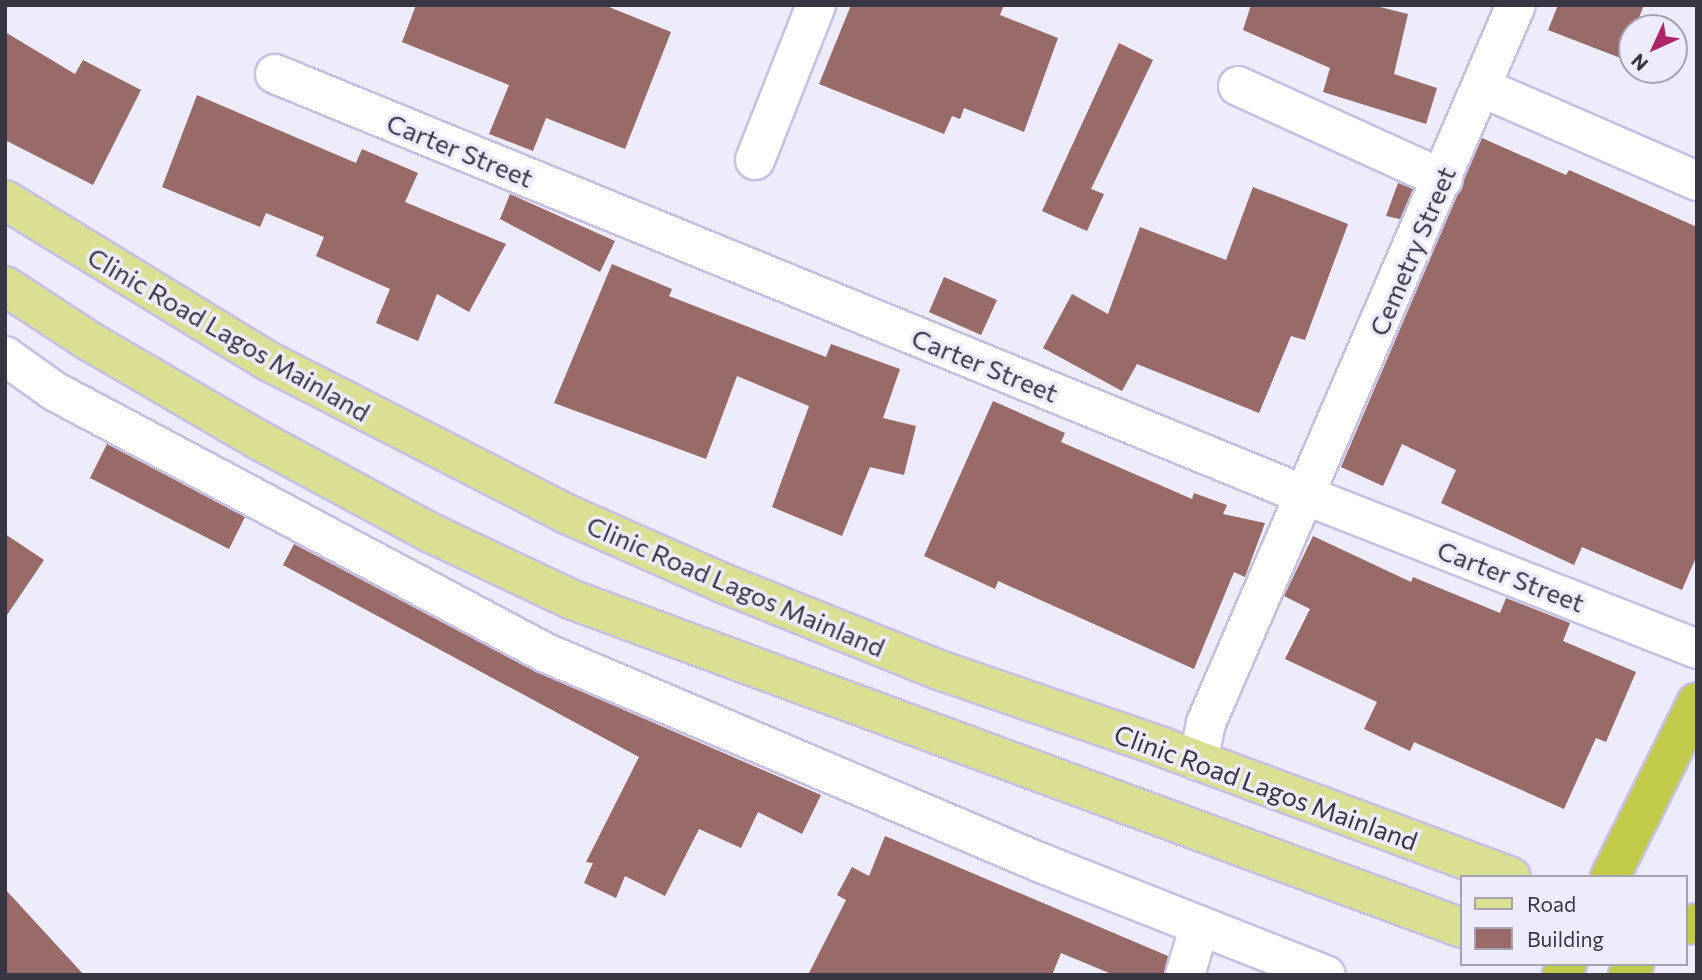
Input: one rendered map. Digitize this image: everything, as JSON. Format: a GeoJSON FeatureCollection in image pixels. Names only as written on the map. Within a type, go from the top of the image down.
{"type":"FeatureCollection","features":[{"type":"Feature","properties":{"kind":"highway"},"geometry":{"type":"LineString","coordinates":[[1611,875],[1697,702]]}},
{"type":"Feature","properties":{"kind":"main road","name":"Clinic Road Lagos Mainland"},"geometry":{"type":"LineString","coordinates":[[5,200],[267,360],[413,439],[569,515],[724,584],[939,670],[1198,761],[1506,875]]}},
{"type":"Feature","properties":{"kind":"main road"},"geometry":{"type":"LineString","coordinates":[[5,286],[89,341],[257,439],[431,533],[573,600],[1460,927]]}},
{"type":"Feature","properties":{"kind":"street"},"geometry":{"type":"LineString","coordinates":[[755,160],[816,5]]}},
{"type":"Feature","properties":{"kind":"street","name":"Cemetry Street"},"geometry":{"type":"LineString","coordinates":[[1198,761],[1206,723],[1307,496],[1516,5]]}},
{"type":"Feature","properties":{"kind":"street","name":"Carter Street"},"geometry":{"type":"LineString","coordinates":[[275,74],[1307,496],[1697,649]]}},
{"type":"Feature","properties":{"kind":"street"},"geometry":{"type":"LineString","coordinates":[[1238,86],[1443,179]]}},
{"type":"Feature","properties":{"kind":"street"},"geometry":{"type":"LineString","coordinates":[[1482,88],[1697,181]]}},
{"type":"Feature","properties":{"kind":"street"},"geometry":{"type":"LineString","coordinates":[[5,356],[89,410],[545,653],[1199,928],[1326,975]]}},
{"type":"Feature","properties":{"kind":"street"},"geometry":{"type":"LineString","coordinates":[[1185,975],[1199,928]]}},
{"type":"Feature","properties":{"kind":"building"},"geometry":{"type":"Polygon","coordinates":[[[416,5],[604,5],[671,32],[625,149],[546,118],[533,151],[489,134],[509,85],[402,42],[416,5]]]}},
{"type":"Feature","properties":{"kind":"building"},"geometry":{"type":"Polygon","coordinates":[[[851,5],[1004,5],[1000,15],[1058,38],[1024,132],[964,108],[960,119],[952,116],[944,134],[819,84],[851,5]]]}},
{"type":"Feature","properties":{"kind":"building"},"geometry":{"type":"Polygon","coordinates":[[[1251,5],[1372,5],[1408,14],[1394,74],[1437,88],[1426,124],[1323,92],[1330,68],[1243,30],[1251,5]]]}},
{"type":"Feature","properties":{"kind":"building"},"geometry":{"type":"Polygon","coordinates":[[[1558,5],[1644,5],[1640,14],[1618,14],[1618,57],[1548,30],[1558,5]]]}},
{"type":"Feature","properties":{"kind":"building"},"geometry":{"type":"Polygon","coordinates":[[[5,32],[75,74],[83,60],[141,90],[93,185],[5,140],[5,32]]]}},
{"type":"Feature","properties":{"kind":"building"},"geometry":{"type":"Polygon","coordinates":[[[1119,43],[1153,60],[1091,189],[1104,194],[1087,231],[1042,211],[1119,43]]]}},
{"type":"Feature","properties":{"kind":"building"},"geometry":{"type":"Polygon","coordinates":[[[197,95],[356,163],[362,149],[418,173],[405,202],[506,244],[469,312],[437,294],[418,341],[376,323],[390,289],[316,256],[324,237],[266,213],[260,227],[162,187],[197,95]]]}},
{"type":"Feature","properties":{"kind":"building"},"geometry":{"type":"Polygon","coordinates":[[[1482,138],[1566,175],[1569,170],[1697,227],[1697,555],[1682,590],[1582,547],[1574,565],[1441,503],[1456,470],[1402,444],[1383,486],[1341,467],[1482,138]]]}},
{"type":"Feature","properties":{"kind":"building"},"geometry":{"type":"Polygon","coordinates":[[[1398,183],[1413,189],[1400,219],[1386,216],[1398,183]]]}},
{"type":"Feature","properties":{"kind":"building"},"geometry":{"type":"Polygon","coordinates":[[[1253,187],[1348,224],[1305,340],[1291,336],[1259,413],[1137,364],[1122,391],[1043,348],[1072,294],[1108,314],[1140,227],[1226,260],[1253,187]]]}},
{"type":"Feature","properties":{"kind":"building"},"geometry":{"type":"Polygon","coordinates":[[[510,194],[615,241],[600,272],[500,219],[510,194]]]}},
{"type":"Feature","properties":{"kind":"building"},"geometry":{"type":"Polygon","coordinates":[[[612,264],[672,289],[669,296],[826,357],[831,344],[900,369],[883,418],[916,426],[904,475],[870,467],[842,536],[772,507],[809,406],[737,376],[706,459],[554,403],[612,264]]]}},
{"type":"Feature","properties":{"kind":"building"},"geometry":{"type":"Polygon","coordinates":[[[944,277],[997,300],[981,335],[929,312],[944,277]]]}},
{"type":"Feature","properties":{"kind":"building"},"geometry":{"type":"Polygon","coordinates":[[[993,401],[1065,433],[1061,442],[1192,499],[1194,493],[1227,505],[1223,514],[1265,523],[1245,577],[1234,572],[1194,669],[998,581],[995,589],[924,556],[993,401]]]}},
{"type":"Feature","properties":{"kind":"building"},"geometry":{"type":"Polygon","coordinates":[[[107,444],[245,517],[229,549],[90,478],[107,444]]]}},
{"type":"Feature","properties":{"kind":"building"},"geometry":{"type":"Polygon","coordinates":[[[5,534],[44,560],[5,618],[5,534]]]}},
{"type":"Feature","properties":{"kind":"building"},"geometry":{"type":"Polygon","coordinates":[[[1313,536],[1411,582],[1413,577],[1500,613],[1506,598],[1570,623],[1563,641],[1636,672],[1606,742],[1596,738],[1564,809],[1414,742],[1410,751],[1364,729],[1377,702],[1285,659],[1310,609],[1284,596],[1313,536]]]}},
{"type":"Feature","properties":{"kind":"building"},"geometry":{"type":"Polygon","coordinates":[[[294,544],[536,672],[821,795],[802,834],[758,812],[741,848],[699,829],[665,896],[625,876],[616,898],[584,883],[593,863],[586,862],[639,757],[283,565],[294,544]]]}},
{"type":"Feature","properties":{"kind":"building"},"geometry":{"type":"Polygon","coordinates":[[[885,836],[1168,956],[1164,975],[1114,975],[1061,953],[1052,975],[808,975],[846,900],[837,895],[852,867],[869,876],[885,836]]]}},
{"type":"Feature","properties":{"kind":"building"},"geometry":{"type":"Polygon","coordinates":[[[5,889],[84,975],[5,975],[5,889]]]}}]}
